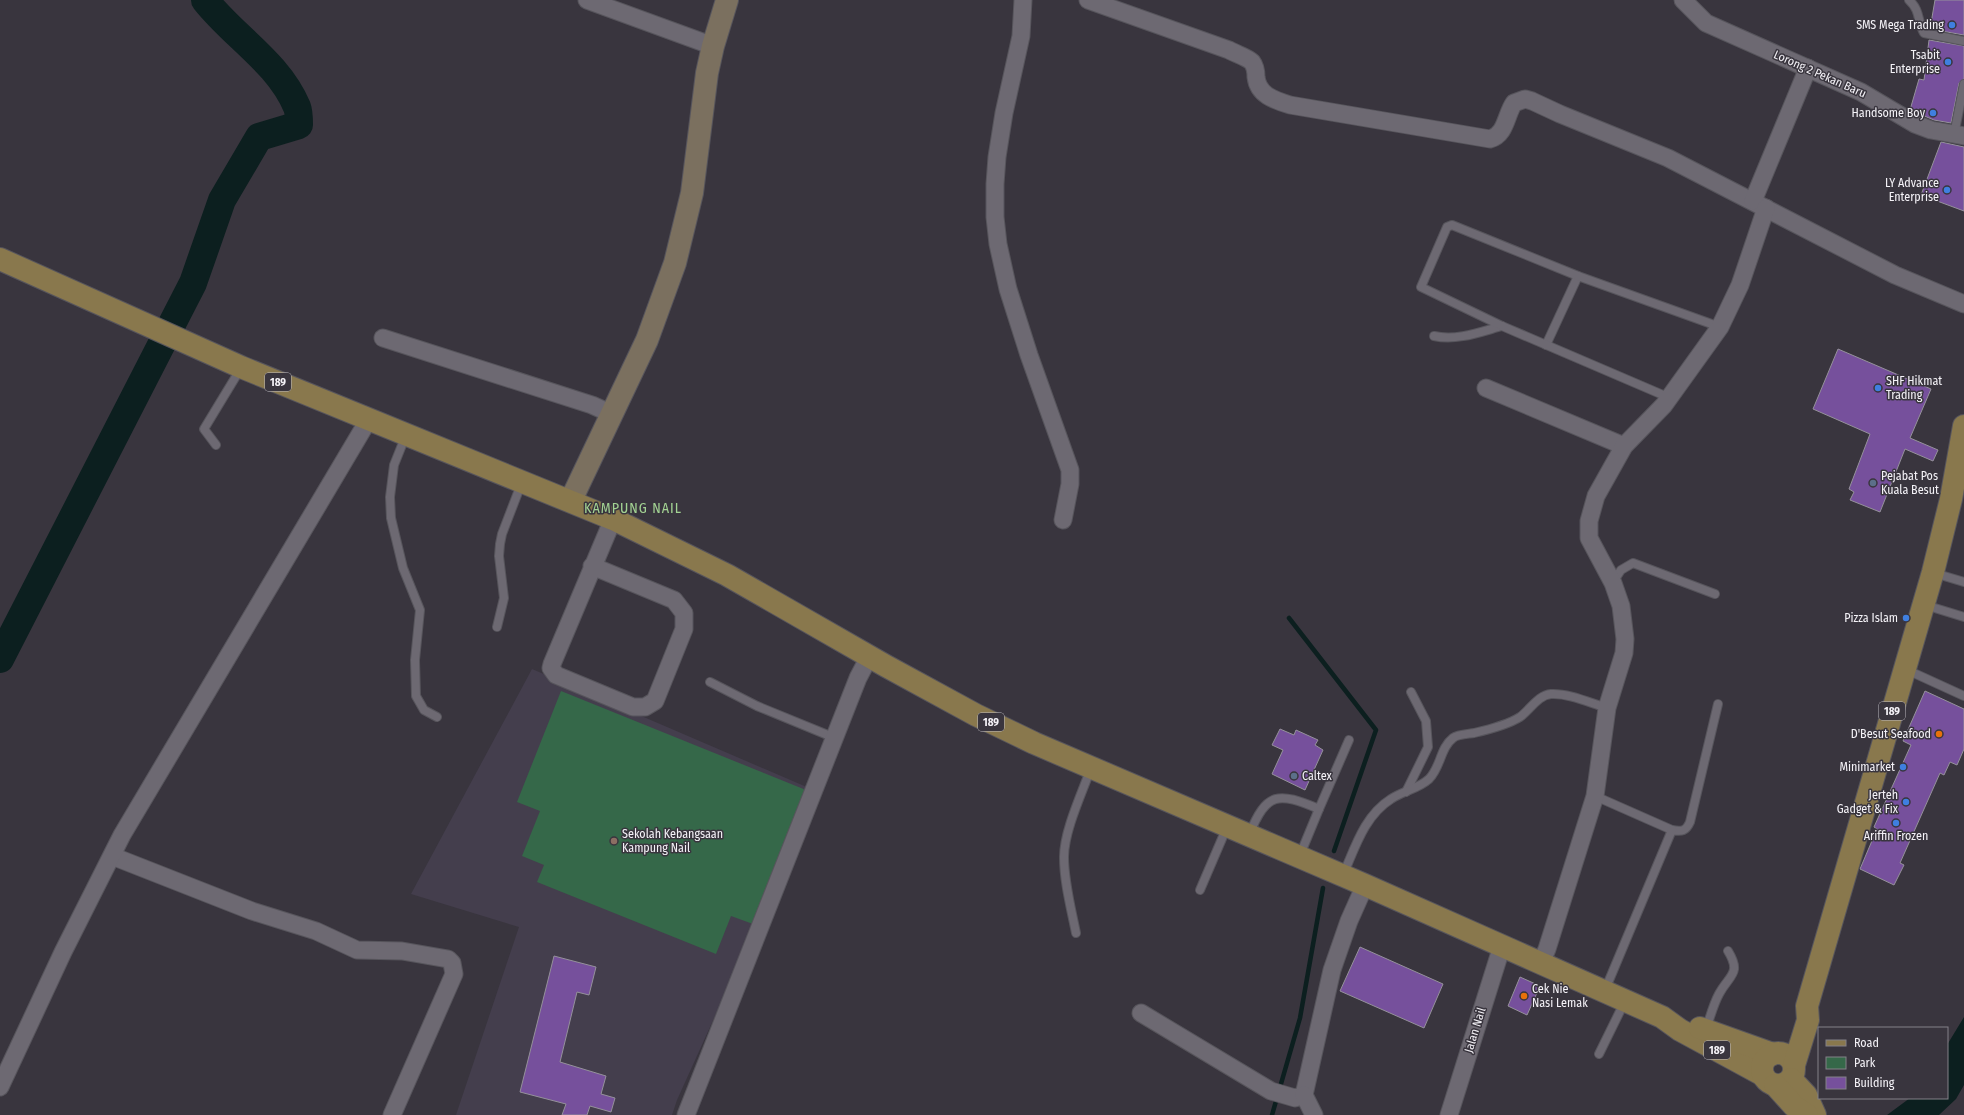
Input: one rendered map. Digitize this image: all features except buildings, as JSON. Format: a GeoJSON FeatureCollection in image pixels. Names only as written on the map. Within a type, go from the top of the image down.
{"type":"FeatureCollection","features":[{"type":"Feature","properties":{"kind":"main road","name":"189"},"geometry":{"type":"LineString","coordinates":[[0,259],[241,367],[571,500],[613,519],[727,575],[869,657],[976,715],[1091,768],[1365,885],[1662,1017],[1706,1029],[1779,1068]]}},
{"type":"Feature","properties":{"kind":"main road","name":"189"},"geometry":{"type":"LineString","coordinates":[[1779,1068],[1797,1016],[1807,1006],[1932,572],[1951,499],[1964,432]]}},
{"type":"Feature","properties":{"kind":"main road","name":"189"},"geometry":{"type":"LineString","coordinates":[[1662,1017],[1680,1030],[1779,1068]]}},
{"type":"Feature","properties":{"kind":"main road"},"geometry":{"type":"LineString","coordinates":[[1779,1068],[1794,1106],[1807,1115]]}},
{"type":"Feature","properties":{"kind":"main road"},"geometry":{"type":"LineString","coordinates":[[1779,1068],[1806,1095],[1815,1115]]}},
{"type":"Feature","properties":{"kind":"street"},"geometry":{"type":"LineString","coordinates":[[587,0],[713,46]]}},
{"type":"Feature","properties":{"kind":"street"},"geometry":{"type":"LineString","coordinates":[[571,500],[647,340],[675,263],[692,193],[703,98],[713,46],[727,0]]}},
{"type":"Feature","properties":{"kind":"street"},"geometry":{"type":"LineString","coordinates":[[1023,0],[1021,36],[1004,113],[997,157],[995,216],[998,244],[1008,289],[1029,355],[1070,470],[1070,484],[1063,520]]}},
{"type":"Feature","properties":{"kind":"street"},"geometry":{"type":"LineString","coordinates":[[1088,0],[1229,50],[1247,59],[1254,66],[1257,83],[1263,92],[1277,101],[1290,105],[1490,139],[1495,138],[1500,133],[1514,103],[1525,99],[1668,158],[1895,275],[1964,304]]}},
{"type":"Feature","properties":{"kind":"street","name":"Lorong 2 Pekan Baru"},"geometry":{"type":"LineString","coordinates":[[1683,0],[1706,23],[1876,99],[1915,124],[1931,130],[1959,136]]}},
{"type":"Feature","properties":{"kind":"street"},"geometry":{"type":"LineString","coordinates":[[1541,963],[1595,796],[1607,708],[1624,653],[1625,639],[1621,606],[1612,583],[1589,538],[1589,520],[1596,496],[1624,446],[1670,398],[1720,327],[1740,285],[1759,205],[1808,68]]}},
{"type":"Feature","properties":{"kind":"street"},"geometry":{"type":"LineString","coordinates":[[383,338],[592,405],[612,414]]}},
{"type":"Feature","properties":{"kind":"street"},"geometry":{"type":"LineString","coordinates":[[1486,388],[1624,446]]}},
{"type":"Feature","properties":{"kind":"street"},"geometry":{"type":"LineString","coordinates":[[0,1087],[63,952],[112,856],[369,419]]}},
{"type":"Feature","properties":{"kind":"street"},"geometry":{"type":"LineString","coordinates":[[592,566],[674,600],[684,613],[684,629],[654,701],[645,707],[633,707],[556,675],[551,668],[592,566],[613,519]]}},
{"type":"Feature","properties":{"kind":"street"},"geometry":{"type":"LineString","coordinates":[[689,1114],[858,678],[869,657]]}},
{"type":"Feature","properties":{"kind":"street"},"geometry":{"type":"LineString","coordinates":[[112,856],[252,911],[332,937],[352,949],[366,952],[402,951],[448,959],[452,963],[454,974],[392,1115]]}},
{"type":"Feature","properties":{"kind":"street"},"geometry":{"type":"LineString","coordinates":[[1314,1115],[1304,1095],[1332,970],[1349,922],[1365,885]]}},
{"type":"Feature","properties":{"kind":"street","name":"Jalan Nail"},"geometry":{"type":"LineString","coordinates":[[1449,1115],[1502,946]]}},
{"type":"Feature","properties":{"kind":"street"},"geometry":{"type":"LineString","coordinates":[[1141,1013],[1277,1094],[1295,1098],[1304,1095]]}},
{"type":"Feature","properties":{"kind":"lane"},"geometry":{"type":"LineString","coordinates":[[1909,0],[1917,9],[1921,28],[1924,33],[1964,41]]}},
{"type":"Feature","properties":{"kind":"lane"},"geometry":{"type":"LineString","coordinates":[[1959,136],[1964,84]]}},
{"type":"Feature","properties":{"kind":"lane"},"geometry":{"type":"LineString","coordinates":[[1670,398],[1502,326],[1421,287],[1448,225],[1578,276],[1720,327]]}},
{"type":"Feature","properties":{"kind":"lane"},"geometry":{"type":"LineString","coordinates":[[1546,345],[1578,276]]}},
{"type":"Feature","properties":{"kind":"lane"},"geometry":{"type":"LineString","coordinates":[[1434,336],[1443,338],[1460,337],[1502,326]]}},
{"type":"Feature","properties":{"kind":"lane"},"geometry":{"type":"LineString","coordinates":[[216,445],[204,429],[241,367]]}},
{"type":"Feature","properties":{"kind":"lane"},"geometry":{"type":"LineString","coordinates":[[406,434],[394,465],[390,496],[391,518],[403,568],[420,610],[415,660],[416,696],[424,710],[437,717]]}},
{"type":"Feature","properties":{"kind":"lane"},"geometry":{"type":"LineString","coordinates":[[497,628],[504,598],[499,556],[500,544],[502,534],[522,481]]}},
{"type":"Feature","properties":{"kind":"lane"},"geometry":{"type":"LineString","coordinates":[[1612,583],[1621,570],[1633,563],[1715,594]]}},
{"type":"Feature","properties":{"kind":"lane"},"geometry":{"type":"LineString","coordinates":[[1932,572],[1964,582]]}},
{"type":"Feature","properties":{"kind":"lane"},"geometry":{"type":"LineString","coordinates":[[1923,604],[1964,617]]}},
{"type":"Feature","properties":{"kind":"lane"},"geometry":{"type":"LineString","coordinates":[[1905,669],[1964,696]]}},
{"type":"Feature","properties":{"kind":"lane"},"geometry":{"type":"LineString","coordinates":[[710,682],[757,706],[835,738]]}},
{"type":"Feature","properties":{"kind":"lane"},"geometry":{"type":"LineString","coordinates":[[1406,792],[1428,747],[1426,721],[1411,692]]}},
{"type":"Feature","properties":{"kind":"lane"},"geometry":{"type":"LineString","coordinates":[[1343,876],[1364,828],[1378,810],[1391,799],[1414,789],[1429,779],[1439,765],[1444,749],[1454,737],[1487,730],[1519,717],[1536,702],[1547,695],[1563,695],[1607,708]]}},
{"type":"Feature","properties":{"kind":"lane"},"geometry":{"type":"LineString","coordinates":[[1595,796],[1672,830],[1681,832],[1684,830],[1690,822],[1718,704]]}},
{"type":"Feature","properties":{"kind":"lane"},"geometry":{"type":"LineString","coordinates":[[1299,857],[1348,740]]}},
{"type":"Feature","properties":{"kind":"lane"},"geometry":{"type":"LineString","coordinates":[[1076,933],[1068,896],[1064,856],[1067,835],[1091,768]]}},
{"type":"Feature","properties":{"kind":"lane"},"geometry":{"type":"LineString","coordinates":[[1249,835],[1258,812],[1270,801],[1277,798],[1300,801],[1319,809]]}},
{"type":"Feature","properties":{"kind":"lane"},"geometry":{"type":"LineString","coordinates":[[1200,890],[1227,826]]}},
{"type":"Feature","properties":{"kind":"lane"},"geometry":{"type":"LineString","coordinates":[[1605,991],[1672,830]]}},
{"type":"Feature","properties":{"kind":"lane"},"geometry":{"type":"LineString","coordinates":[[1706,1029],[1719,994],[1734,973],[1734,961],[1728,951]]}},
{"type":"Feature","properties":{"kind":"lane"},"geometry":{"type":"LineString","coordinates":[[1599,1054],[1625,1000]]}},
{"type":"Feature","properties":{"kind":"shaded area","name":"Sekolah Kebangsaan Kampung Nail"},"geometry":{"type":"Polygon","coordinates":[[[532,669],[809,788],[757,923],[677,1100],[672,1115],[456,1115],[519,927],[411,894],[532,669]]]}},
{"type":"Feature","properties":{"kind":"shaded area"},"geometry":{"type":"Polygon","coordinates":[[[1964,1017],[1964,1085],[1956,1099],[1939,1115],[1887,1115],[1909,1099],[1948,1099],[1948,1043],[1964,1017]]]}},
{"type":"Feature","properties":{"kind":"green space"},"geometry":{"type":"Polygon","coordinates":[[[561,691],[806,790],[753,924],[731,916],[716,954],[537,882],[544,865],[522,856],[540,811],[517,802],[561,691]]]}},
{"type":"Feature","properties":{"kind":"waterway"},"geometry":{"type":"LineString","coordinates":[[0,659],[193,283],[222,200],[259,137],[299,125],[299,113],[297,107],[279,76],[205,0]]}},
{"type":"Feature","properties":{"kind":"waterway"},"geometry":{"type":"LineString","coordinates":[[1289,618],[1376,730],[1334,851]]}},
{"type":"Feature","properties":{"kind":"waterway"},"geometry":{"type":"LineString","coordinates":[[1272,1115],[1300,1018],[1323,888]]}},
{"type":"Feature","properties":{"kind":"place","name":"SMS Mega Trading"},"geometry":{"type":"Point","coordinates":[1952,25]}},
{"type":"Feature","properties":{"kind":"place","name":"Tsabit Enterprise"},"geometry":{"type":"Point","coordinates":[1948,62]}},
{"type":"Feature","properties":{"kind":"place","name":"Handsome Boy"},"geometry":{"type":"Point","coordinates":[1933,113]}},
{"type":"Feature","properties":{"kind":"place","name":"LY Advance Enterprise"},"geometry":{"type":"Point","coordinates":[1947,190]}},
{"type":"Feature","properties":{"kind":"place","name":"SHF Hikmat Trading"},"geometry":{"type":"Point","coordinates":[1878,388]}},
{"type":"Feature","properties":{"kind":"place","name":"Pejabat Pos Kuala Besut"},"geometry":{"type":"Point","coordinates":[1873,483]}},
{"type":"Feature","properties":{"kind":"place","name":"Pizza Islam"},"geometry":{"type":"Point","coordinates":[1906,618]}},
{"type":"Feature","properties":{"kind":"place","name":"D'Besut Seafood"},"geometry":{"type":"Point","coordinates":[1939,734]}},
{"type":"Feature","properties":{"kind":"place","name":"Minimarket"},"geometry":{"type":"Point","coordinates":[1903,767]}},
{"type":"Feature","properties":{"kind":"place","name":"Caltex"},"geometry":{"type":"Point","coordinates":[1294,776]}},
{"type":"Feature","properties":{"kind":"place","name":"Jerteh Gadget & Fix"},"geometry":{"type":"Point","coordinates":[1906,802]}},
{"type":"Feature","properties":{"kind":"place","name":"Ariffin Frozen"},"geometry":{"type":"Point","coordinates":[1896,823]}},
{"type":"Feature","properties":{"kind":"place","name":"Sekolah Kebangsaan Kampung Nail"},"geometry":{"type":"Point","coordinates":[614,841]}},
{"type":"Feature","properties":{"kind":"place","name":"Cek Nie Nasi Lemak"},"geometry":{"type":"Point","coordinates":[1524,996]}},
{"type":"Feature","properties":{"kind":"district","name":"KAMPUNG NAIL"},"geometry":{"type":"Point","coordinates":[633,508]}}]}
